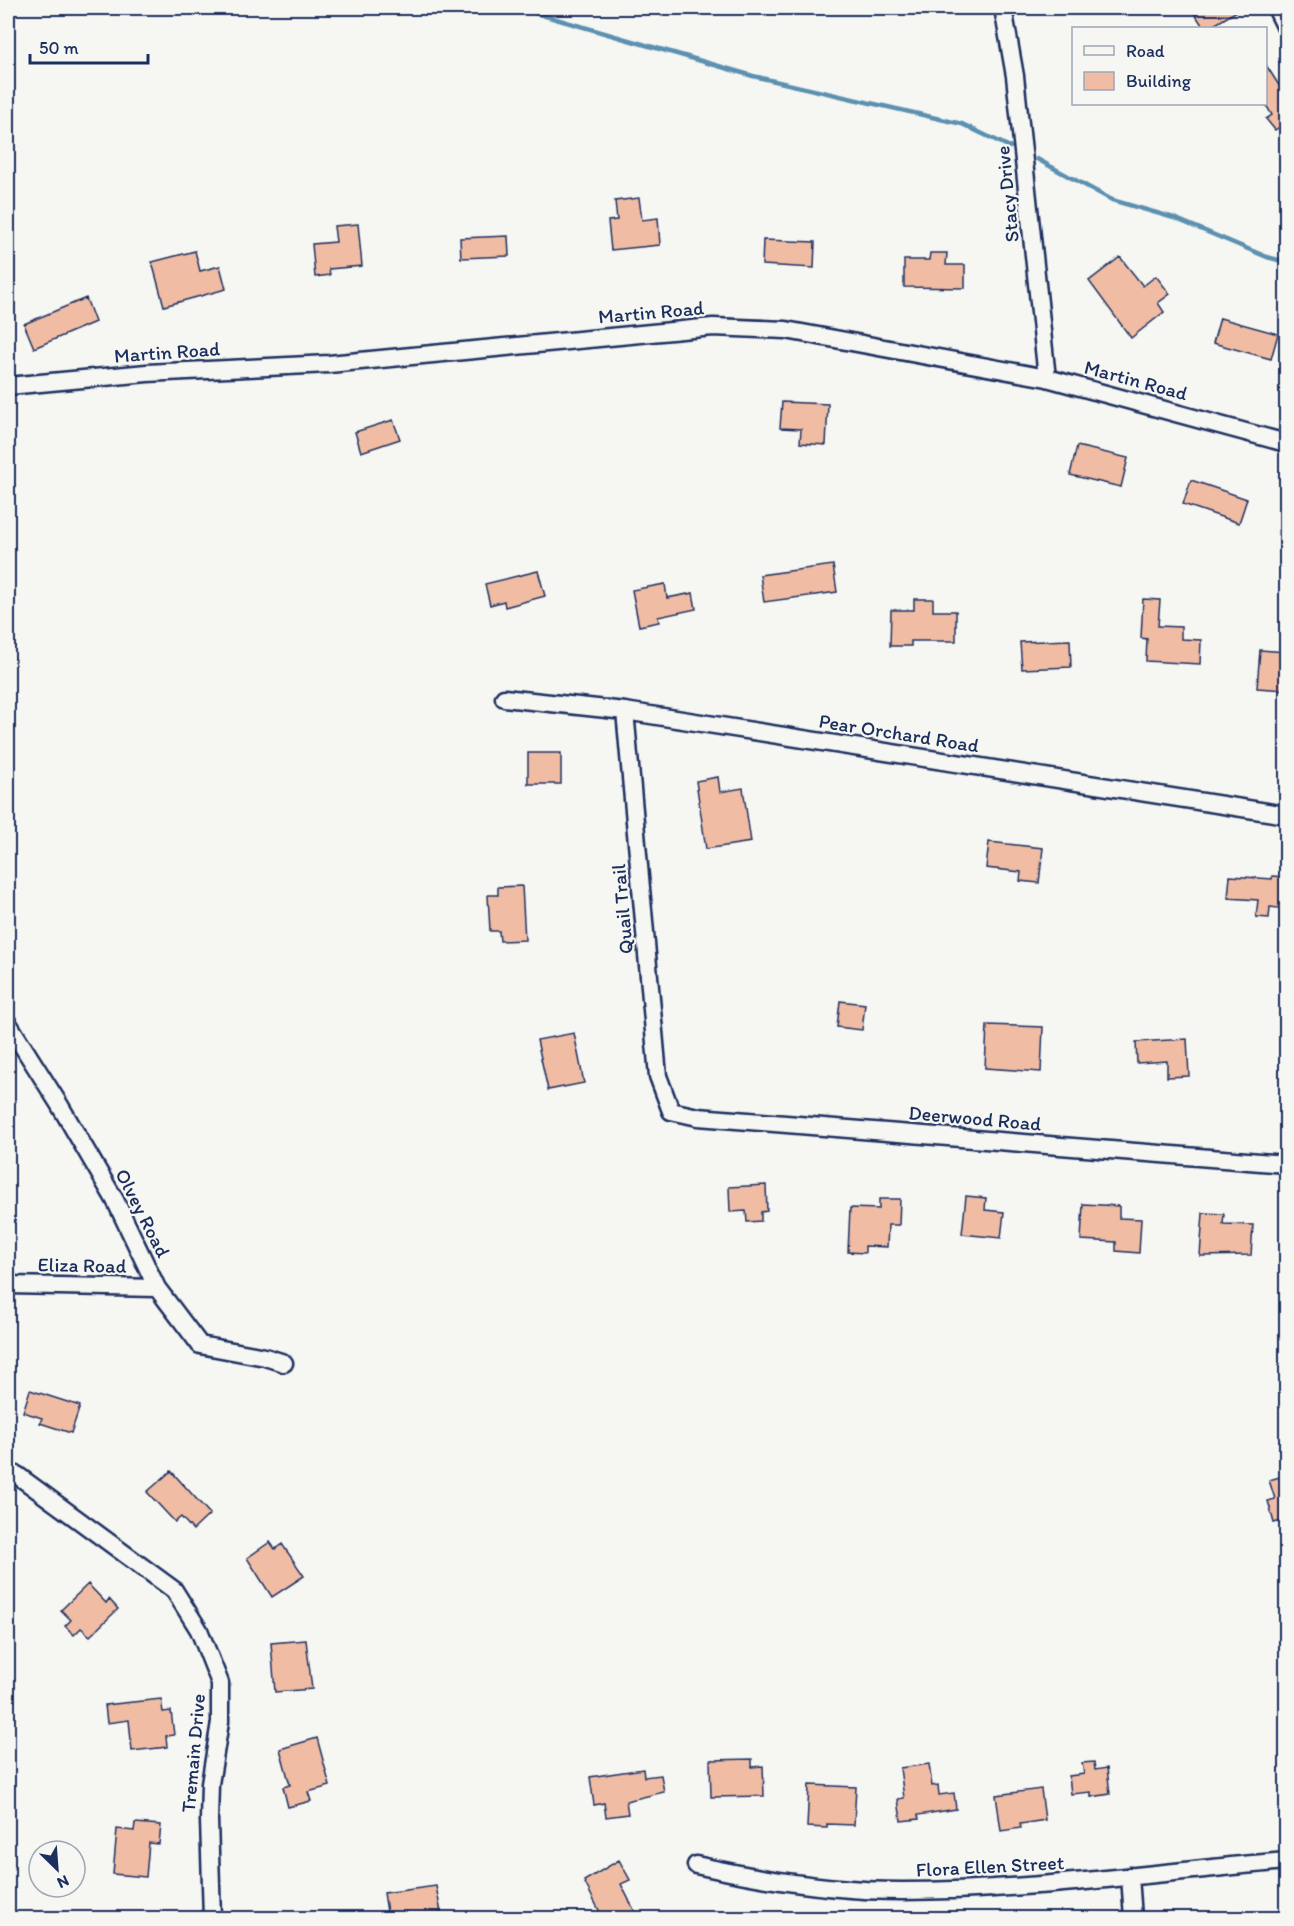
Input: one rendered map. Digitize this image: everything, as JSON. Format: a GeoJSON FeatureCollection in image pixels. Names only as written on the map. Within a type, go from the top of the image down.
{"type":"FeatureCollection","features":[{"type":"Feature","properties":{"kind":"street","name":"Stacy Drive"},"geometry":{"type":"LineString","coordinates":[[1003,8],[1016,76],[1047,378]]}},
{"type":"Feature","properties":{"kind":"street"},"geometry":{"type":"LineString","coordinates":[[1276,8],[1287,28]]}},
{"type":"Feature","properties":{"kind":"street","name":"Martin Road"},"geometry":{"type":"LineString","coordinates":[[8,386],[147,373],[329,364],[713,327],[786,330],[1047,378],[1287,443]]}},
{"type":"Feature","properties":{"kind":"street","name":"Pear Orchard Road"},"geometry":{"type":"LineString","coordinates":[[504,698],[625,711],[1287,815]]}},
{"type":"Feature","properties":{"kind":"street","name":"Quail Trail"},"geometry":{"type":"LineString","coordinates":[[625,711],[658,1076],[667,1102]]}},
{"type":"Feature","properties":{"kind":"street","name":"Olvey Road"},"geometry":{"type":"LineString","coordinates":[[8,1023],[115,1200],[157,1288],[200,1345],[266,1357],[284,1363]]}},
{"type":"Feature","properties":{"kind":"street","name":"Deerwood Road"},"geometry":{"type":"LineString","coordinates":[[667,1102],[671,1111],[698,1117],[1287,1164]]}},
{"type":"Feature","properties":{"kind":"street","name":"Eliza Road"},"geometry":{"type":"LineString","coordinates":[[8,1285],[157,1288]]}},
{"type":"Feature","properties":{"kind":"street","name":"Tremain Drive"},"geometry":{"type":"LineString","coordinates":[[8,1473],[16,1475],[174,1590],[199,1629],[220,1683],[220,1722],[210,1784],[212,1918]]}},
{"type":"Feature","properties":{"kind":"street","name":"Flora Ellen Street"},"geometry":{"type":"LineString","coordinates":[[696,1865],[807,1885],[900,1891],[1025,1887],[1287,1861]]}},
{"type":"Feature","properties":{"kind":"street"},"geometry":{"type":"LineString","coordinates":[[1130,1876],[1133,1918]]}},
{"type":"Feature","properties":{"kind":"building"},"geometry":{"type":"Polygon","coordinates":[[[1191,8],[1242,8],[1211,27],[1203,27],[1191,8]]]}},
{"type":"Feature","properties":{"kind":"building"},"geometry":{"type":"Polygon","coordinates":[[[1267,67],[1282,90],[1287,87],[1287,134],[1281,126],[1275,130],[1266,119],[1272,115],[1266,105],[1267,67]]]}},
{"type":"Feature","properties":{"kind":"building"},"geometry":{"type":"Polygon","coordinates":[[[639,198],[642,220],[658,218],[660,245],[611,250],[608,221],[617,220],[615,201],[639,198]]]}},
{"type":"Feature","properties":{"kind":"building"},"geometry":{"type":"Polygon","coordinates":[[[358,224],[362,266],[329,269],[330,275],[315,277],[312,244],[336,242],[334,226],[358,224]]]}},
{"type":"Feature","properties":{"kind":"building"},"geometry":{"type":"Polygon","coordinates":[[[508,236],[509,256],[461,258],[460,238],[508,236]]]}},
{"type":"Feature","properties":{"kind":"building"},"geometry":{"type":"Polygon","coordinates":[[[763,240],[815,242],[814,268],[762,265],[763,240]]]}},
{"type":"Feature","properties":{"kind":"building"},"geometry":{"type":"Polygon","coordinates":[[[195,251],[200,271],[220,266],[226,289],[164,306],[152,262],[195,251]]]}},
{"type":"Feature","properties":{"kind":"building"},"geometry":{"type":"Polygon","coordinates":[[[930,253],[947,253],[946,265],[965,265],[965,288],[904,287],[904,260],[929,260],[930,253]]]}},
{"type":"Feature","properties":{"kind":"building"},"geometry":{"type":"Polygon","coordinates":[[[1120,257],[1143,286],[1156,276],[1170,294],[1158,303],[1164,312],[1131,338],[1089,281],[1120,257]]]}},
{"type":"Feature","properties":{"kind":"building"},"geometry":{"type":"Polygon","coordinates":[[[86,298],[95,322],[34,348],[24,324],[86,298]]]}},
{"type":"Feature","properties":{"kind":"building"},"geometry":{"type":"Polygon","coordinates":[[[1220,318],[1278,334],[1271,359],[1213,343],[1220,318]]]}},
{"type":"Feature","properties":{"kind":"building"},"geometry":{"type":"Polygon","coordinates":[[[782,402],[828,404],[826,445],[800,443],[801,429],[780,428],[782,402]]]}},
{"type":"Feature","properties":{"kind":"building"},"geometry":{"type":"Polygon","coordinates":[[[393,420],[400,439],[361,452],[355,432],[393,420]]]}},
{"type":"Feature","properties":{"kind":"building"},"geometry":{"type":"Polygon","coordinates":[[[1077,446],[1128,458],[1121,487],[1070,475],[1077,446]]]}},
{"type":"Feature","properties":{"kind":"building"},"geometry":{"type":"Polygon","coordinates":[[[1191,480],[1247,499],[1239,523],[1183,504],[1191,480]]]}},
{"type":"Feature","properties":{"kind":"building"},"geometry":{"type":"Polygon","coordinates":[[[833,565],[837,592],[764,602],[760,575],[833,565]]]}},
{"type":"Feature","properties":{"kind":"building"},"geometry":{"type":"Polygon","coordinates":[[[538,571],[545,596],[505,607],[504,601],[490,605],[485,584],[538,571]]]}},
{"type":"Feature","properties":{"kind":"building"},"geometry":{"type":"Polygon","coordinates":[[[665,584],[667,598],[693,593],[696,609],[658,617],[659,622],[639,626],[632,590],[665,584]]]}},
{"type":"Feature","properties":{"kind":"building"},"geometry":{"type":"Polygon","coordinates":[[[914,599],[933,599],[933,611],[956,611],[956,641],[911,641],[911,646],[890,646],[891,610],[914,610],[914,599]]]}},
{"type":"Feature","properties":{"kind":"building"},"geometry":{"type":"Polygon","coordinates":[[[1143,599],[1160,600],[1158,626],[1181,627],[1181,639],[1201,640],[1200,664],[1146,661],[1147,639],[1141,638],[1143,599]]]}},
{"type":"Feature","properties":{"kind":"building"},"geometry":{"type":"Polygon","coordinates":[[[1070,640],[1071,667],[1022,669],[1020,642],[1070,640]]]}},
{"type":"Feature","properties":{"kind":"building"},"geometry":{"type":"Polygon","coordinates":[[[1260,650],[1287,652],[1287,690],[1257,688],[1260,650]]]}},
{"type":"Feature","properties":{"kind":"building"},"geometry":{"type":"Polygon","coordinates":[[[528,753],[561,753],[561,784],[528,784],[528,753]]]}},
{"type":"Feature","properties":{"kind":"building"},"geometry":{"type":"Polygon","coordinates":[[[718,777],[720,792],[743,788],[751,842],[706,849],[696,781],[718,777]]]}},
{"type":"Feature","properties":{"kind":"building"},"geometry":{"type":"Polygon","coordinates":[[[989,842],[1043,848],[1039,883],[1020,881],[1021,872],[986,868],[989,842]]]}},
{"type":"Feature","properties":{"kind":"building"},"geometry":{"type":"Polygon","coordinates":[[[1230,876],[1272,879],[1272,876],[1287,877],[1287,909],[1270,907],[1269,918],[1256,917],[1258,900],[1228,898],[1230,876]]]}},
{"type":"Feature","properties":{"kind":"building"},"geometry":{"type":"Polygon","coordinates":[[[522,886],[525,940],[500,941],[499,931],[490,931],[488,895],[498,895],[498,887],[522,886]]]}},
{"type":"Feature","properties":{"kind":"building"},"geometry":{"type":"Polygon","coordinates":[[[840,1001],[865,1004],[862,1030],[837,1027],[840,1001]]]}},
{"type":"Feature","properties":{"kind":"building"},"geometry":{"type":"Polygon","coordinates":[[[987,1025],[1043,1027],[1041,1072],[985,1068],[987,1025]]]}},
{"type":"Feature","properties":{"kind":"building"},"geometry":{"type":"Polygon","coordinates":[[[574,1033],[584,1083],[548,1090],[537,1040],[574,1033]]]}},
{"type":"Feature","properties":{"kind":"building"},"geometry":{"type":"Polygon","coordinates":[[[1187,1039],[1189,1076],[1167,1077],[1167,1061],[1137,1063],[1136,1042],[1187,1039]]]}},
{"type":"Feature","properties":{"kind":"building"},"geometry":{"type":"Polygon","coordinates":[[[766,1185],[767,1211],[761,1212],[761,1221],[747,1222],[746,1211],[730,1212],[729,1187],[766,1185]]]}},
{"type":"Feature","properties":{"kind":"building"},"geometry":{"type":"Polygon","coordinates":[[[966,1196],[986,1198],[985,1210],[1004,1212],[1001,1238],[962,1234],[966,1196]]]}},
{"type":"Feature","properties":{"kind":"building"},"geometry":{"type":"Polygon","coordinates":[[[879,1199],[900,1199],[899,1225],[888,1225],[887,1247],[865,1246],[865,1253],[848,1252],[850,1208],[879,1209],[879,1199]]]}},
{"type":"Feature","properties":{"kind":"building"},"geometry":{"type":"Polygon","coordinates":[[[1083,1204],[1119,1206],[1119,1218],[1141,1219],[1139,1253],[1116,1251],[1116,1242],[1081,1240],[1083,1204]]]}},
{"type":"Feature","properties":{"kind":"building"},"geometry":{"type":"Polygon","coordinates":[[[1203,1213],[1224,1214],[1223,1224],[1253,1225],[1251,1255],[1200,1256],[1203,1213]]]}},
{"type":"Feature","properties":{"kind":"building"},"geometry":{"type":"Polygon","coordinates":[[[30,1390],[80,1406],[71,1433],[40,1423],[42,1418],[23,1412],[30,1390]]]}},
{"type":"Feature","properties":{"kind":"building"},"geometry":{"type":"Polygon","coordinates":[[[171,1471],[210,1514],[193,1530],[181,1517],[175,1522],[147,1492],[171,1471]]]}},
{"type":"Feature","properties":{"kind":"building"},"geometry":{"type":"Polygon","coordinates":[[[1287,1475],[1287,1526],[1283,1527],[1281,1521],[1274,1523],[1268,1501],[1275,1499],[1269,1480],[1287,1475]]]}},
{"type":"Feature","properties":{"kind":"building"},"geometry":{"type":"Polygon","coordinates":[[[270,1542],[275,1549],[282,1544],[304,1576],[272,1597],[247,1558],[270,1542]]]}},
{"type":"Feature","properties":{"kind":"building"},"geometry":{"type":"Polygon","coordinates":[[[88,1584],[106,1603],[109,1599],[118,1609],[90,1636],[81,1628],[74,1635],[65,1626],[71,1620],[61,1610],[88,1584]]]}},
{"type":"Feature","properties":{"kind":"building"},"geometry":{"type":"Polygon","coordinates":[[[306,1640],[312,1689],[275,1692],[271,1643],[306,1640]]]}},
{"type":"Feature","properties":{"kind":"building"},"geometry":{"type":"Polygon","coordinates":[[[161,1699],[163,1712],[171,1711],[174,1735],[166,1736],[167,1747],[132,1751],[129,1720],[107,1723],[105,1705],[161,1699]]]}},
{"type":"Feature","properties":{"kind":"building"},"geometry":{"type":"Polygon","coordinates":[[[317,1738],[330,1786],[308,1792],[311,1801],[288,1807],[283,1787],[290,1785],[280,1749],[317,1738]]]}},
{"type":"Feature","properties":{"kind":"building"},"geometry":{"type":"Polygon","coordinates":[[[752,1759],[752,1767],[763,1766],[764,1796],[711,1797],[710,1760],[752,1759]]]}},
{"type":"Feature","properties":{"kind":"building"},"geometry":{"type":"Polygon","coordinates":[[[1094,1762],[1095,1770],[1107,1768],[1110,1794],[1091,1797],[1091,1792],[1071,1794],[1069,1776],[1084,1774],[1082,1763],[1094,1762]]]}},
{"type":"Feature","properties":{"kind":"building"},"geometry":{"type":"Polygon","coordinates":[[[929,1764],[932,1786],[938,1785],[939,1795],[954,1793],[956,1809],[918,1815],[919,1819],[901,1821],[898,1799],[904,1798],[900,1768],[929,1764]]]}},
{"type":"Feature","properties":{"kind":"building"},"geometry":{"type":"Polygon","coordinates":[[[643,1769],[644,1777],[661,1775],[664,1792],[626,1801],[628,1814],[606,1817],[604,1803],[594,1805],[590,1777],[643,1769]]]}},
{"type":"Feature","properties":{"kind":"building"},"geometry":{"type":"Polygon","coordinates":[[[809,1785],[856,1787],[854,1825],[827,1824],[827,1828],[807,1827],[809,1785]]]}},
{"type":"Feature","properties":{"kind":"building"},"geometry":{"type":"Polygon","coordinates":[[[1041,1789],[1045,1820],[1020,1824],[1021,1828],[1001,1831],[996,1795],[1041,1789]]]}},
{"type":"Feature","properties":{"kind":"building"},"geometry":{"type":"Polygon","coordinates":[[[135,1823],[161,1825],[159,1844],[149,1843],[146,1877],[113,1874],[117,1829],[134,1831],[135,1823]]]}},
{"type":"Feature","properties":{"kind":"building"},"geometry":{"type":"Polygon","coordinates":[[[619,1860],[630,1880],[621,1884],[635,1912],[622,1918],[603,1918],[584,1881],[619,1860]]]}},
{"type":"Feature","properties":{"kind":"building"},"geometry":{"type":"Polygon","coordinates":[[[436,1886],[442,1918],[388,1918],[384,1893],[436,1886]]]}},
{"type":"Feature","properties":{"kind":"waterway"},"geometry":{"type":"LineString","coordinates":[[518,8],[753,76],[962,124],[1010,147]]}},
{"type":"Feature","properties":{"kind":"waterway"},"geometry":{"type":"LineString","coordinates":[[1037,159],[1112,200],[1174,218],[1267,257],[1286,262]]}}]}
